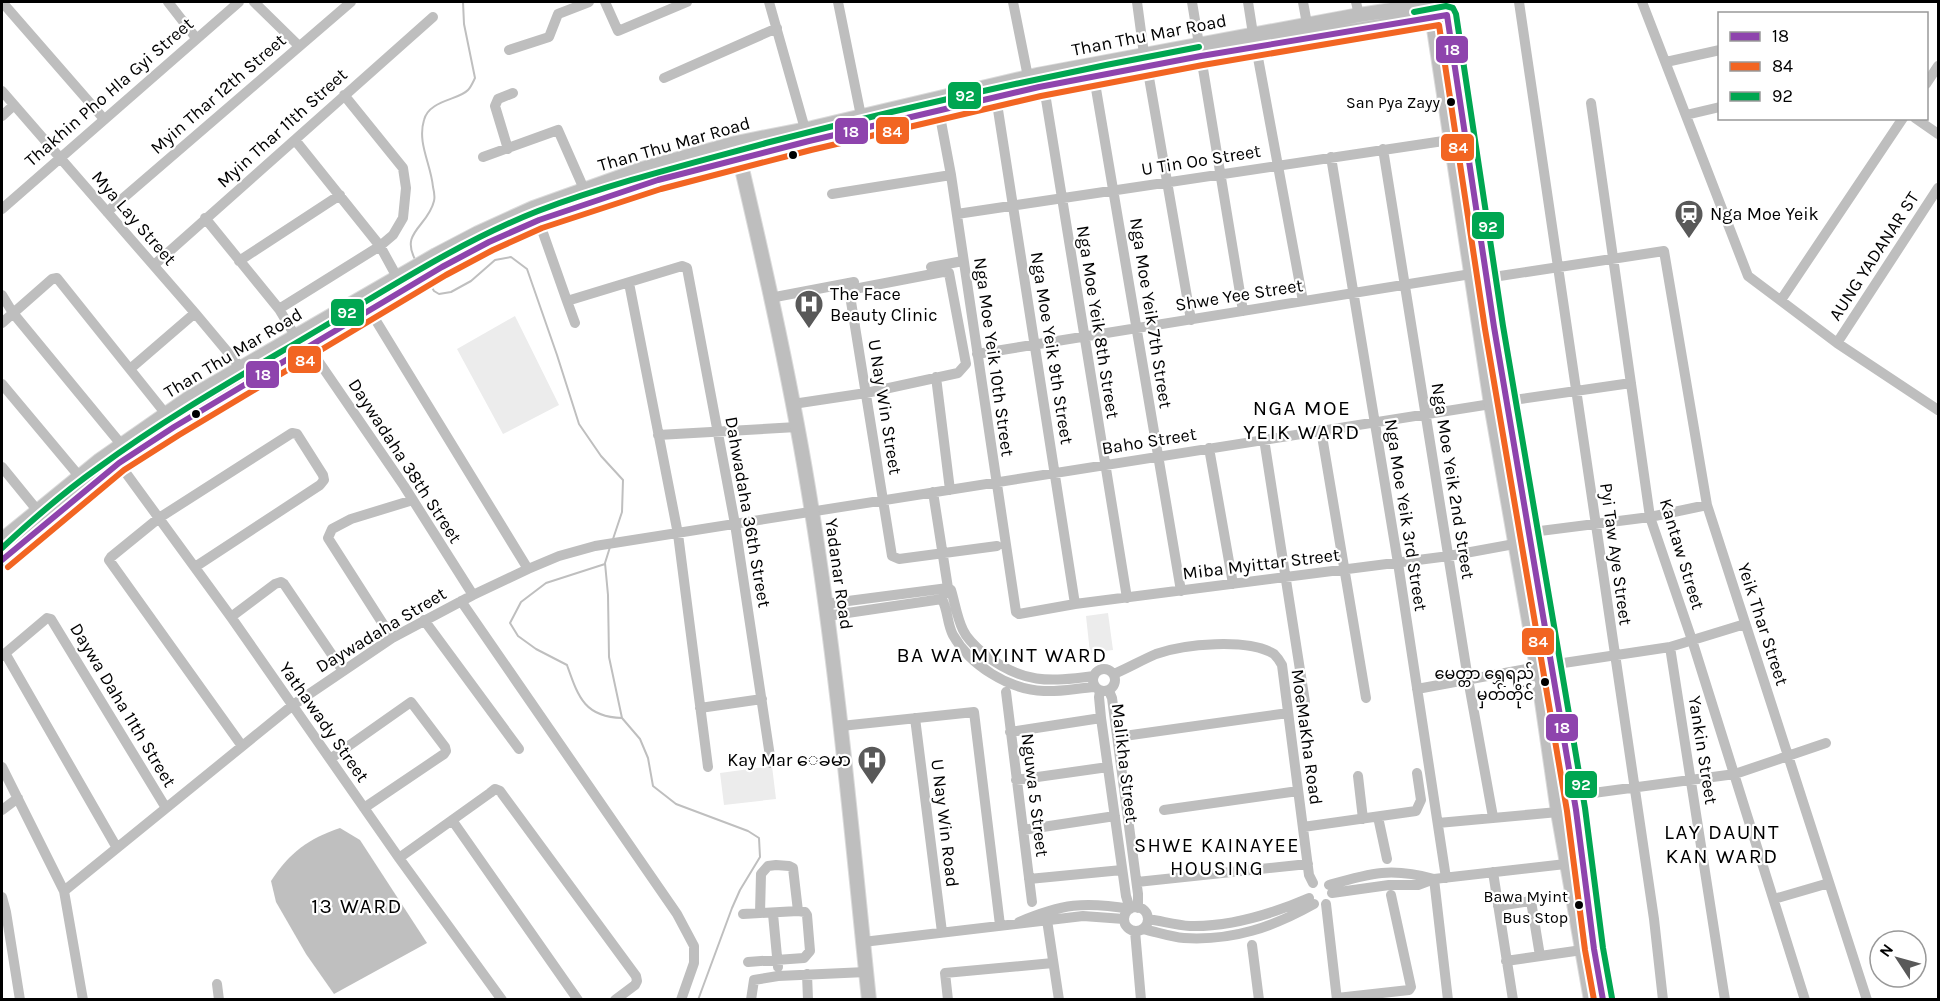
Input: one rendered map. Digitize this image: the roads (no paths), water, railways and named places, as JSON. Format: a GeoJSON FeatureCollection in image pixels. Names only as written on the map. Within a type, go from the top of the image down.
{"type":"FeatureCollection","features":[{"type":"Feature","properties":{"kind":"main road","name":"Than Thu Mar Road"},"geometry":{"type":"LineString","coordinates":[[1255,41],[1358,8],[1413,4],[1438,7]]}},
{"type":"Feature","properties":{"kind":"main road","name":"Than Thu Mar Road"},"geometry":{"type":"LineString","coordinates":[[3,554],[89,486],[120,454],[166,413],[362,297],[439,261],[489,242],[584,189],[642,169],[736,143],[861,116],[1145,60],[1438,7]]}},
{"type":"Feature","properties":{"kind":"main road"},"geometry":{"type":"LineString","coordinates":[[1438,7],[1450,140],[1491,404],[1537,667],[1557,805],[1588,950],[1603,999]]}},
{"type":"Feature","properties":{"kind":"main road"},"geometry":{"type":"LineString","coordinates":[[1438,7],[1487,278],[1573,797],[1583,862],[1591,999]]}},
{"type":"Feature","properties":{"kind":"main road","name":"Than Thu Mar Road"},"geometry":{"type":"LineString","coordinates":[[536,214],[865,127],[996,97],[1037,81],[1094,76],[1145,60]]}},
{"type":"Feature","properties":{"kind":"main road","name":"Yadanar Road"},"geometry":{"type":"LineString","coordinates":[[736,143],[793,404],[812,512],[841,726],[869,999]]}},
{"type":"Feature","properties":{"kind":"main road","name":"Than Thu Mar Road"},"geometry":{"type":"LineString","coordinates":[[2,540],[79,476],[174,427],[370,310],[403,278]]}},
{"type":"Feature","properties":{"kind":"main road"},"geometry":{"type":"LineString","coordinates":[[1479,329],[1494,327]]}},
{"type":"Feature","properties":{"kind":"main road"},"geometry":{"type":"LineString","coordinates":[[1491,404],[1507,401]]}},
{"type":"Feature","properties":{"kind":"street"},"geometry":{"type":"LineString","coordinates":[[2,2],[104,119]]}},
{"type":"Feature","properties":{"kind":"street"},"geometry":{"type":"LineString","coordinates":[[168,2],[196,38]]}},
{"type":"Feature","properties":{"kind":"street","name":"Thakhin Pho Hla Gyi Street"},"geometry":{"type":"LineString","coordinates":[[2,208],[239,2]]}},
{"type":"Feature","properties":{"kind":"street"},"geometry":{"type":"LineString","coordinates":[[255,2],[299,46]]}},
{"type":"Feature","properties":{"kind":"street","name":"Myin Thar 12th Street"},"geometry":{"type":"LineString","coordinates":[[107,212],[351,2]]}},
{"type":"Feature","properties":{"kind":"street"},"geometry":{"type":"LineString","coordinates":[[509,50],[549,37],[558,14],[590,2]]}},
{"type":"Feature","properties":{"kind":"street"},"geometry":{"type":"LineString","coordinates":[[605,2],[618,31],[666,6],[687,2]]}},
{"type":"Feature","properties":{"kind":"street"},"geometry":{"type":"LineString","coordinates":[[769,2],[805,129]]}},
{"type":"Feature","properties":{"kind":"street"},"geometry":{"type":"LineString","coordinates":[[838,2],[861,116]]}},
{"type":"Feature","properties":{"kind":"street","name":"Nga Moe Yeik 8th Street"},"geometry":{"type":"LineString","coordinates":[[1013,2],[1037,81],[1061,198],[1127,598]]}},
{"type":"Feature","properties":{"kind":"street"},"geometry":{"type":"LineString","coordinates":[[1137,2],[1145,60],[1191,320]]}},
{"type":"Feature","properties":{"kind":"street"},"geometry":{"type":"LineString","coordinates":[[1192,2],[1243,311]]}},
{"type":"Feature","properties":{"kind":"street"},"geometry":{"type":"LineString","coordinates":[[1248,2],[1303,301]]}},
{"type":"Feature","properties":{"kind":"street"},"geometry":{"type":"LineString","coordinates":[[1303,2],[1307,24]]}},
{"type":"Feature","properties":{"kind":"street","name":"Pyi Taw Aye Street"},"geometry":{"type":"LineString","coordinates":[[1519,2],[1556,267],[1654,919],[1663,999]]}},
{"type":"Feature","properties":{"kind":"street"},"geometry":{"type":"LineString","coordinates":[[1642,2],[1748,276],[1837,343],[1938,410]]}},
{"type":"Feature","properties":{"kind":"street","name":"Myin Thar 11th Street"},"geometry":{"type":"LineString","coordinates":[[154,265],[433,17]]}},
{"type":"Feature","properties":{"kind":"street"},"geometry":{"type":"LineString","coordinates":[[664,78],[777,28]]}},
{"type":"Feature","properties":{"kind":"street"},"geometry":{"type":"LineString","coordinates":[[1666,62],[1718,50]]}},
{"type":"Feature","properties":{"kind":"street"},"geometry":{"type":"LineString","coordinates":[[1928,81],[1938,67]]}},
{"type":"Feature","properties":{"kind":"street","name":"Nga Moe Yeik 7th Street"},"geometry":{"type":"LineString","coordinates":[[1094,76],[1181,591]]}},
{"type":"Feature","properties":{"kind":"street","name":"Mya Lay Street"},"geometry":{"type":"LineString","coordinates":[[2,91],[195,313],[241,368],[249,381]]}},
{"type":"Feature","properties":{"kind":"street"},"geometry":{"type":"LineString","coordinates":[[508,149],[495,106],[498,99],[513,93]]}},
{"type":"Feature","properties":{"kind":"street"},"geometry":{"type":"LineString","coordinates":[[279,309],[380,246],[393,234],[403,218],[406,188],[403,168],[344,95]]}},
{"type":"Feature","properties":{"kind":"street","name":"Nga Moe Yeik 9th Street"},"geometry":{"type":"LineString","coordinates":[[996,97],[1075,604]]}},
{"type":"Feature","properties":{"kind":"street","name":"Kantaw Street"},"geometry":{"type":"LineString","coordinates":[[1591,103],[1650,517],[1692,640],[1805,999]]}},
{"type":"Feature","properties":{"kind":"street"},"geometry":{"type":"LineString","coordinates":[[2,116],[14,105]]}},
{"type":"Feature","properties":{"kind":"street"},"geometry":{"type":"LineString","coordinates":[[1686,115],[1718,108]]}},
{"type":"Feature","properties":{"kind":"street","name":"Nga Moe Yeik 10th Street"},"geometry":{"type":"LineString","coordinates":[[939,111],[957,214],[1014,609]]}},
{"type":"Feature","properties":{"kind":"street"},"geometry":{"type":"LineString","coordinates":[[1781,300],[1902,120]]}},
{"type":"Feature","properties":{"kind":"street"},"geometry":{"type":"LineString","coordinates":[[1918,120],[1938,134]]}},
{"type":"Feature","properties":{"kind":"street"},"geometry":{"type":"LineString","coordinates":[[483,157],[558,130],[584,189]]}},
{"type":"Feature","properties":{"kind":"street"},"geometry":{"type":"LineString","coordinates":[[295,140],[403,278]]}},
{"type":"Feature","properties":{"kind":"street","name":"U Tin Oo Street"},"geometry":{"type":"LineString","coordinates":[[957,214],[1450,140]]}},
{"type":"Feature","properties":{"kind":"street","name":"Nga Moe Yeik 2nd Street"},"geometry":{"type":"LineString","coordinates":[[1383,149],[1492,817]]}},
{"type":"Feature","properties":{"kind":"street","name":"Nga Moe Yeik 3rd Street"},"geometry":{"type":"LineString","coordinates":[[1331,157],[1398,563],[1446,878]]}},
{"type":"Feature","properties":{"kind":"street"},"geometry":{"type":"LineString","coordinates":[[832,194],[951,175]]}},
{"type":"Feature","properties":{"kind":"street","name":"AUNG YADANAR ST"},"geometry":{"type":"LineString","coordinates":[[1837,343],[1938,188]]}},
{"type":"Feature","properties":{"kind":"street"},"geometry":{"type":"LineString","coordinates":[[239,261],[340,195]]}},
{"type":"Feature","properties":{"kind":"street"},"geometry":{"type":"LineString","coordinates":[[536,214],[574,323]]}},
{"type":"Feature","properties":{"kind":"street","name":"Daywadaha 38th Street"},"geometry":{"type":"LineString","coordinates":[[205,218],[279,309],[413,500],[473,595]]}},
{"type":"Feature","properties":{"kind":"street","name":"Yeik Thar Street"},"geometry":{"type":"LineString","coordinates":[[1614,258],[1664,251],[1707,505],[1867,999]]}},
{"type":"Feature","properties":{"kind":"street"},"geometry":{"type":"LineString","coordinates":[[1487,278],[1614,258]]}},
{"type":"Feature","properties":{"kind":"street"},"geometry":{"type":"LineString","coordinates":[[848,286],[963,261]]}},
{"type":"Feature","properties":{"kind":"street","name":"Dahwadaha 36th Street"},"geometry":{"type":"LineString","coordinates":[[629,283],[682,266],[686,267],[735,525],[771,763]]}},
{"type":"Feature","properties":{"kind":"street"},"geometry":{"type":"LineString","coordinates":[[770,298],[943,272],[949,273],[966,364],[961,372],[866,393],[793,404]]}},
{"type":"Feature","properties":{"kind":"street","name":"Shwe Yee Street"},"geometry":{"type":"LineString","coordinates":[[977,354],[1471,274]]}},
{"type":"Feature","properties":{"kind":"street"},"geometry":{"type":"LineString","coordinates":[[2,323],[52,279],[57,278],[166,413],[174,427]]}},
{"type":"Feature","properties":{"kind":"street"},"geometry":{"type":"LineString","coordinates":[[567,301],[629,283],[678,534],[708,767]]}},
{"type":"Feature","properties":{"kind":"street","name":"U Nay Win Street"},"geometry":{"type":"LineString","coordinates":[[848,286],[891,552],[894,559],[943,554]]}},
{"type":"Feature","properties":{"kind":"street","name":"Yathawady Street"},"geometry":{"type":"LineString","coordinates":[[2,295],[13,313],[120,454],[159,518],[501,999]]}},
{"type":"Feature","properties":{"kind":"street"},"geometry":{"type":"LineString","coordinates":[[362,297],[528,569]]}},
{"type":"Feature","properties":{"kind":"street"},"geometry":{"type":"LineString","coordinates":[[130,369],[195,313]]}},
{"type":"Feature","properties":{"kind":"street"},"geometry":{"type":"LineString","coordinates":[[936,377],[950,490]]}},
{"type":"Feature","properties":{"kind":"street"},"geometry":{"type":"LineString","coordinates":[[1507,401],[1631,383]]}},
{"type":"Feature","properties":{"kind":"street"},"geometry":{"type":"LineString","coordinates":[[2,384],[79,476]]}},
{"type":"Feature","properties":{"kind":"street","name":"Baho Street"},"geometry":{"type":"LineString","coordinates":[[812,512],[1491,404]]}},
{"type":"Feature","properties":{"kind":"street"},"geometry":{"type":"LineString","coordinates":[[658,435],[797,427]]}},
{"type":"Feature","properties":{"kind":"street"},"geometry":{"type":"LineString","coordinates":[[1321,430],[1366,698]]}},
{"type":"Feature","properties":{"kind":"street"},"geometry":{"type":"LineString","coordinates":[[195,567],[320,485],[324,480],[323,474],[297,434],[292,433],[159,518],[109,560],[242,746]]}},
{"type":"Feature","properties":{"kind":"street"},"geometry":{"type":"LineString","coordinates":[[1264,439],[1305,702]]}},
{"type":"Feature","properties":{"kind":"street"},"geometry":{"type":"LineString","coordinates":[[1209,448],[1233,584]]}},
{"type":"Feature","properties":{"kind":"street"},"geometry":{"type":"LineString","coordinates":[[2,467],[37,510]]}},
{"type":"Feature","properties":{"kind":"street"},"geometry":{"type":"LineString","coordinates":[[933,492],[948,588],[951,590],[963,632],[979,650],[1013,673],[1033,679],[1057,681],[1094,676],[1102,669],[1114,674],[1115,686],[1101,690],[1093,680],[1094,676]]}},
{"type":"Feature","properties":{"kind":"street"},"geometry":{"type":"LineString","coordinates":[[392,638],[328,538],[332,529],[351,519],[413,500]]}},
{"type":"Feature","properties":{"kind":"street","name":"Miba Myittar Street"},"geometry":{"type":"LineString","coordinates":[[1014,609],[1019,614],[1075,604],[1449,556],[1531,536],[1650,517],[1707,505]]}},
{"type":"Feature","properties":{"kind":"street"},"geometry":{"type":"LineString","coordinates":[[678,534],[812,512]]}},
{"type":"Feature","properties":{"kind":"street","name":"Daywadaha Street"},"geometry":{"type":"LineString","coordinates":[[64,891],[293,705],[392,638],[473,595],[559,556],[595,546],[678,534]]}},
{"type":"Feature","properties":{"kind":"street"},"geometry":{"type":"LineString","coordinates":[[943,554],[997,546]]}},
{"type":"Feature","properties":{"kind":"street"},"geometry":{"type":"LineString","coordinates":[[231,617],[280,582],[284,584],[344,671]]}},
{"type":"Feature","properties":{"kind":"street"},"geometry":{"type":"LineString","coordinates":[[826,610],[948,588]]}},
{"type":"Feature","properties":{"kind":"street"},"geometry":{"type":"LineString","coordinates":[[826,610],[942,599],[948,588]]}},
{"type":"Feature","properties":{"kind":"street","name":"Malikha Street"},"geometry":{"type":"LineString","coordinates":[[942,599],[952,632],[962,649],[999,678],[1022,687],[1043,691],[1101,690],[1112,698],[1137,882],[1134,908]]}},
{"type":"Feature","properties":{"kind":"street"},"geometry":{"type":"LineString","coordinates":[[461,601],[677,914],[694,946],[694,963],[681,999]]}},
{"type":"Feature","properties":{"kind":"street","name":"Daywa Daha 11th Street"},"geometry":{"type":"LineString","coordinates":[[3,655],[47,618],[51,619],[166,808]]}},
{"type":"Feature","properties":{"kind":"street"},"geometry":{"type":"LineString","coordinates":[[424,621],[519,749]]}},
{"type":"Feature","properties":{"kind":"street"},"geometry":{"type":"LineString","coordinates":[[1417,689],[1552,664],[1670,647],[1745,624]]}},
{"type":"Feature","properties":{"kind":"street","name":"MoeMaKha Road"},"geometry":{"type":"LineString","coordinates":[[1114,674],[1156,654],[1189,646],[1225,644],[1261,649],[1275,655],[1282,665],[1309,875],[1313,883]]}},
{"type":"Feature","properties":{"kind":"street","name":"Yankin Street"},"geometry":{"type":"LineString","coordinates":[[1670,647],[1725,999]]}},
{"type":"Feature","properties":{"kind":"street"},"geometry":{"type":"LineString","coordinates":[[3,655],[117,848]]}},
{"type":"Feature","properties":{"kind":"street","name":"Malikha Street"},"geometry":{"type":"LineString","coordinates":[[1101,690],[1099,697],[1101,718],[1122,870],[1126,896],[1134,908]]}},
{"type":"Feature","properties":{"kind":"street","name":"Nguwa 5 Street"},"geometry":{"type":"LineString","coordinates":[[1006,692],[1032,902]]}},
{"type":"Feature","properties":{"kind":"street"},"geometry":{"type":"LineString","coordinates":[[700,708],[762,699]]}},
{"type":"Feature","properties":{"kind":"street"},"geometry":{"type":"LineString","coordinates":[[330,759],[411,702],[445,747],[444,754],[364,808]]}},
{"type":"Feature","properties":{"kind":"street"},"geometry":{"type":"LineString","coordinates":[[841,726],[974,712],[1000,925]]}},
{"type":"Feature","properties":{"kind":"street"},"geometry":{"type":"LineString","coordinates":[[1117,737],[1288,713]]}},
{"type":"Feature","properties":{"kind":"street","name":"U Nay Win Road"},"geometry":{"type":"LineString","coordinates":[[915,718],[942,932]]}},
{"type":"Feature","properties":{"kind":"street"},"geometry":{"type":"LineString","coordinates":[[1010,732],[1101,718]]}},
{"type":"Feature","properties":{"kind":"street"},"geometry":{"type":"LineString","coordinates":[[1437,823],[1492,817],[1557,805],[1573,797],[1734,774],[1826,742]]}},
{"type":"Feature","properties":{"kind":"street"},"geometry":{"type":"LineString","coordinates":[[2,767],[64,891],[83,999]]}},
{"type":"Feature","properties":{"kind":"street"},"geometry":{"type":"LineString","coordinates":[[1016,780],[1108,767]]}},
{"type":"Feature","properties":{"kind":"street"},"geometry":{"type":"LineString","coordinates":[[1303,827],[1416,811],[1421,800],[1417,773]]}},
{"type":"Feature","properties":{"kind":"street"},"geometry":{"type":"LineString","coordinates":[[1358,776],[1363,819]]}},
{"type":"Feature","properties":{"kind":"street"},"geometry":{"type":"LineString","coordinates":[[399,858],[495,789],[500,791],[636,976],[635,986],[615,999]]}},
{"type":"Feature","properties":{"kind":"street"},"geometry":{"type":"LineString","coordinates":[[1164,810],[1298,791]]}},
{"type":"Feature","properties":{"kind":"street"},"geometry":{"type":"LineString","coordinates":[[2,810],[18,798]]}},
{"type":"Feature","properties":{"kind":"street"},"geometry":{"type":"LineString","coordinates":[[1023,830],[1115,816]]}},
{"type":"Feature","properties":{"kind":"street"},"geometry":{"type":"LineString","coordinates":[[1378,817],[1387,860]]}},
{"type":"Feature","properties":{"kind":"street"},"geometry":{"type":"LineString","coordinates":[[452,820],[578,999]]}},
{"type":"Feature","properties":{"kind":"street"},"geometry":{"type":"LineString","coordinates":[[1311,901],[1308,890],[1313,883],[1322,881],[1331,889],[1418,885],[1434,879],[1583,862]]}},
{"type":"Feature","properties":{"kind":"street"},"geometry":{"type":"LineString","coordinates":[[1137,882],[1308,864]]}},
{"type":"Feature","properties":{"kind":"street"},"geometry":{"type":"LineString","coordinates":[[760,914],[761,874],[768,866],[777,865],[793,868],[798,911]]}},
{"type":"Feature","properties":{"kind":"street"},"geometry":{"type":"LineString","coordinates":[[1029,879],[1122,870]]}},
{"type":"Feature","properties":{"kind":"street"},"geometry":{"type":"LineString","coordinates":[[1493,873],[1513,999]]}},
{"type":"Feature","properties":{"kind":"street"},"geometry":{"type":"LineString","coordinates":[[1434,879],[1448,999]]}},
{"type":"Feature","properties":{"kind":"street"},"geometry":{"type":"LineString","coordinates":[[1774,899],[1829,883]]}},
{"type":"Feature","properties":{"kind":"street"},"geometry":{"type":"LineString","coordinates":[[1134,908],[1126,914],[1124,919],[1126,926],[1216,925],[1311,901],[1322,906],[1331,899],[1331,889]]}},
{"type":"Feature","properties":{"kind":"street"},"geometry":{"type":"LineString","coordinates":[[1326,904],[1337,999],[1410,990],[1390,894]]}},
{"type":"Feature","properties":{"kind":"street"},"geometry":{"type":"LineString","coordinates":[[2,897],[20,999]]}},
{"type":"Feature","properties":{"kind":"street"},"geometry":{"type":"LineString","coordinates":[[1498,906],[1531,901],[1540,956]]}},
{"type":"Feature","properties":{"kind":"street"},"geometry":{"type":"LineString","coordinates":[[1019,922],[1049,910],[1082,904],[1105,904],[1145,912],[1142,926],[1141,999]]}},
{"type":"Feature","properties":{"kind":"street"},"geometry":{"type":"LineString","coordinates":[[743,914],[798,911],[805,912],[807,915],[810,951],[808,956],[777,961],[748,962]]}},
{"type":"Feature","properties":{"kind":"street"},"geometry":{"type":"LineString","coordinates":[[773,914],[778,976]]}},
{"type":"Feature","properties":{"kind":"street"},"geometry":{"type":"LineString","coordinates":[[863,942],[1083,916],[1124,919]]}},
{"type":"Feature","properties":{"kind":"street"},"geometry":{"type":"LineString","coordinates":[[1047,920],[1059,999]]}},
{"type":"Feature","properties":{"kind":"street"},"geometry":{"type":"LineString","coordinates":[[1252,945],[1258,999]]}},
{"type":"Feature","properties":{"kind":"street"},"geometry":{"type":"LineString","coordinates":[[1506,961],[1588,950]]}},
{"type":"Feature","properties":{"kind":"street"},"geometry":{"type":"LineString","coordinates":[[948,999],[945,973],[1053,963]]}},
{"type":"Feature","properties":{"kind":"street"},"geometry":{"type":"LineString","coordinates":[[751,999],[754,980],[778,976],[866,972]]}},
{"type":"Feature","properties":{"kind":"street"},"geometry":{"type":"LineString","coordinates":[[807,974],[808,999]]}},
{"type":"Feature","properties":{"kind":"street"},"geometry":{"type":"LineString","coordinates":[[217,984],[219,999]]}},
{"type":"Feature","properties":{"kind":"waterway"},"geometry":{"type":"LineString","coordinates":[[416,261],[411,243],[413,236],[431,210],[434,201],[432,178],[422,137],[424,120],[432,108],[468,90],[475,78],[464,24],[463,2]]}},
{"type":"Feature","properties":{"kind":"waterway"},"geometry":{"type":"LineString","coordinates":[[428,281],[434,291],[439,294],[451,292],[471,281],[495,260],[511,257],[527,269],[579,424],[601,456],[623,480],[622,512],[613,539]]}},
{"type":"Feature","properties":{"kind":"waterway"},"geometry":{"type":"LineString","coordinates":[[610,547],[605,563],[609,657],[622,718],[640,739],[648,758],[653,786],[676,804],[748,831],[759,838],[760,857],[732,908],[698,1000]]}},
{"type":"Feature","properties":{"kind":"waterway"},"geometry":{"type":"LineString","coordinates":[[605,564],[546,583],[521,602],[510,623],[518,636],[536,649],[567,665],[579,695],[591,709],[609,717],[622,718]]}},
{"type":"Feature","properties":{"kind":"place","name":"San Pya Zayy"},"geometry":{"type":"Point","coordinates":[1451,102]}},
{"type":"Feature","properties":{"kind":"place","name":"Nga Moe Yeik"},"geometry":{"type":"Point","coordinates":[1689,240]}},
{"type":"Feature","properties":{"kind":"place","name":"The Face Beauty Clinic"},"geometry":{"type":"Point","coordinates":[809,330]}},
{"type":"Feature","properties":{"kind":"place","name":"မေတ္တာ ရွှေရည် မှတ်တိုင်"},"geometry":{"type":"Point","coordinates":[1545,682]}},
{"type":"Feature","properties":{"kind":"place","name":"Kay Mar ေခမာ"},"geometry":{"type":"Point","coordinates":[872,786]}},
{"type":"Feature","properties":{"kind":"place","name":"Bawa Myint Bus Stop"},"geometry":{"type":"Point","coordinates":[1579,905]}},
{"type":"Feature","properties":{"kind":"district","name":"NGA MOE YEIK WARD"},"geometry":{"type":"Point","coordinates":[1302,420]}},
{"type":"Feature","properties":{"kind":"district","name":"BA WA MYINT WARD"},"geometry":{"type":"Point","coordinates":[1002,655]}},
{"type":"Feature","properties":{"kind":"district","name":"LAY DAUNT KAN WARD"},"geometry":{"type":"Point","coordinates":[1722,844]}},
{"type":"Feature","properties":{"kind":"district","name":"SHWE KAINAYEE HOUSING"},"geometry":{"type":"Point","coordinates":[1217,856]}},
{"type":"Feature","properties":{"kind":"district","name":"13 WARD"},"geometry":{"type":"Point","coordinates":[357,906]}}]}
